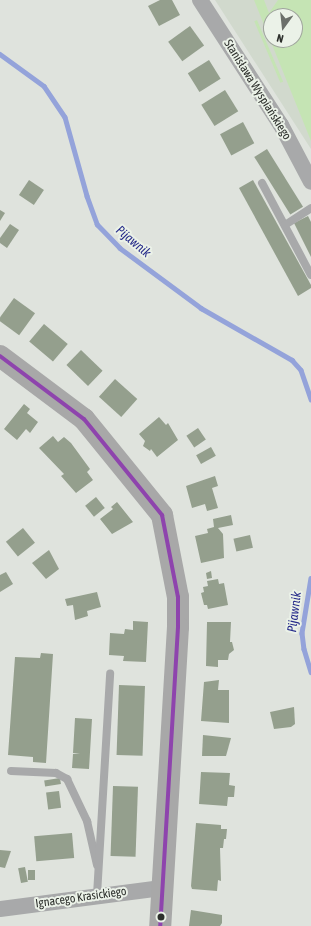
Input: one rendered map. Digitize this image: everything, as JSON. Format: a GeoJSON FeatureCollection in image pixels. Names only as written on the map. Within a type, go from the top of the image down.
{"type":"FeatureCollection","features":[{"type":"Feature","properties":{"kind":"street","name":"Stanisława Wyspiańskiego"},"geometry":{"type":"LineString","coordinates":[[200,0],[281,125],[311,182]]}},
{"type":"Feature","properties":{"kind":"street"},"geometry":{"type":"LineString","coordinates":[[0,356],[84,419],[162,515],[178,597],[178,627],[160,926]]}},
{"type":"Feature","properties":{"kind":"street","name":"Ignacego Krasickiego"},"geometry":{"type":"LineString","coordinates":[[0,909],[98,895],[162,888]]}},
{"type":"Feature","properties":{"kind":"lane"},"geometry":{"type":"LineString","coordinates":[[262,183],[311,275]]}},
{"type":"Feature","properties":{"kind":"lane"},"geometry":{"type":"LineString","coordinates":[[284,225],[311,208]]}},
{"type":"Feature","properties":{"kind":"lane"},"geometry":{"type":"LineString","coordinates":[[98,895],[98,868],[101,850],[110,674]]}},
{"type":"Feature","properties":{"kind":"lane"},"geometry":{"type":"LineString","coordinates":[[11,771],[56,773],[67,780],[87,821],[98,868]]}},
{"type":"Feature","properties":{"kind":"shaded area"},"geometry":{"type":"Polygon","coordinates":[[[215,0],[311,0],[311,149],[215,0]]]}},
{"type":"Feature","properties":{"kind":"green space"},"geometry":{"type":"Polygon","coordinates":[[[254,0],[264,0],[267,8],[263,8],[263,22],[254,0]]]}},
{"type":"Feature","properties":{"kind":"green space"},"geometry":{"type":"Polygon","coordinates":[[[278,0],[311,0],[311,141],[273,48],[303,48],[303,8],[272,8],[278,0]]]}},
{"type":"Feature","properties":{"kind":"green space"},"geometry":{"type":"Polygon","coordinates":[[[257,20],[263,34],[263,42],[254,21],[257,20]]]}},
{"type":"Feature","properties":{"kind":"green space"},"geometry":{"type":"Polygon","coordinates":[[[266,48],[269,48],[283,82],[280,83],[266,48]]]}},
{"type":"Feature","properties":{"kind":"building"},"geometry":{"type":"Polygon","coordinates":[[[160,0],[172,0],[180,15],[159,26],[148,6],[160,0]]]}},
{"type":"Feature","properties":{"kind":"building"},"geometry":{"type":"Polygon","coordinates":[[[190,26],[204,45],[182,61],[168,42],[190,26]]]}},
{"type":"Feature","properties":{"kind":"building"},"geometry":{"type":"Polygon","coordinates":[[[209,60],[221,79],[199,92],[188,73],[209,60]]]}},
{"type":"Feature","properties":{"kind":"building"},"geometry":{"type":"Polygon","coordinates":[[[225,90],[238,111],[215,126],[201,105],[225,90]]]}},
{"type":"Feature","properties":{"kind":"building"},"geometry":{"type":"Polygon","coordinates":[[[243,122],[254,143],[231,155],[220,134],[243,122]]]}},
{"type":"Feature","properties":{"kind":"building"},"geometry":{"type":"Polygon","coordinates":[[[267,149],[303,207],[290,215],[254,157],[267,149]]]}},
{"type":"Feature","properties":{"kind":"building"},"geometry":{"type":"Polygon","coordinates":[[[29,180],[44,190],[34,205],[19,195],[29,180]]]}},
{"type":"Feature","properties":{"kind":"building"},"geometry":{"type":"Polygon","coordinates":[[[253,180],[311,285],[311,288],[298,296],[239,188],[253,180]]]}},
{"type":"Feature","properties":{"kind":"building"},"geometry":{"type":"Polygon","coordinates":[[[0,210],[5,213],[0,221],[0,210]]]}},
{"type":"Feature","properties":{"kind":"building"},"geometry":{"type":"Polygon","coordinates":[[[308,216],[311,222],[311,257],[294,223],[308,216]]]}},
{"type":"Feature","properties":{"kind":"building"},"geometry":{"type":"Polygon","coordinates":[[[10,224],[19,230],[7,248],[0,243],[0,238],[10,224]]]}},
{"type":"Feature","properties":{"kind":"building"},"geometry":{"type":"Polygon","coordinates":[[[14,298],[35,313],[19,335],[0,321],[0,317],[14,298]]]}},
{"type":"Feature","properties":{"kind":"building"},"geometry":{"type":"Polygon","coordinates":[[[44,324],[68,344],[53,362],[29,342],[44,324]]]}},
{"type":"Feature","properties":{"kind":"building"},"geometry":{"type":"Polygon","coordinates":[[[81,350],[103,371],[88,386],[66,365],[81,350]]]}},
{"type":"Feature","properties":{"kind":"building"},"geometry":{"type":"Polygon","coordinates":[[[115,379],[137,399],[121,417],[99,397],[115,379]]]}},
{"type":"Feature","properties":{"kind":"building"},"geometry":{"type":"Polygon","coordinates":[[[24,404],[30,409],[27,413],[38,422],[30,433],[26,429],[17,440],[4,429],[24,404]]]}},
{"type":"Feature","properties":{"kind":"building"},"geometry":{"type":"Polygon","coordinates":[[[159,417],[166,425],[168,423],[178,440],[157,457],[151,449],[150,451],[143,446],[145,441],[139,434],[159,417]]]}},
{"type":"Feature","properties":{"kind":"building"},"geometry":{"type":"Polygon","coordinates":[[[198,428],[206,440],[194,447],[186,436],[198,428]]]}},
{"type":"Feature","properties":{"kind":"building"},"geometry":{"type":"Polygon","coordinates":[[[53,436],[58,442],[64,437],[71,443],[90,469],[87,472],[93,480],[76,493],[61,476],[64,474],[39,448],[53,436]]]}},
{"type":"Feature","properties":{"kind":"building"},"geometry":{"type":"Polygon","coordinates":[[[211,447],[216,456],[201,464],[196,455],[211,447]]]}},
{"type":"Feature","properties":{"kind":"building"},"geometry":{"type":"Polygon","coordinates":[[[215,476],[218,486],[212,488],[218,508],[207,511],[205,504],[192,508],[186,486],[215,476]]]}},
{"type":"Feature","properties":{"kind":"building"},"geometry":{"type":"Polygon","coordinates":[[[96,497],[105,508],[94,517],[85,506],[96,497]]]}},
{"type":"Feature","properties":{"kind":"building"},"geometry":{"type":"Polygon","coordinates":[[[117,502],[133,522],[112,534],[100,519],[113,509],[111,507],[117,502]]]}},
{"type":"Feature","properties":{"kind":"building"},"geometry":{"type":"Polygon","coordinates":[[[231,515],[233,525],[218,528],[223,534],[224,558],[201,563],[195,536],[208,533],[207,529],[214,527],[213,519],[231,515]]]}},
{"type":"Feature","properties":{"kind":"building"},"geometry":{"type":"Polygon","coordinates":[[[23,528],[35,543],[18,557],[6,542],[23,528]]]}},
{"type":"Feature","properties":{"kind":"building"},"geometry":{"type":"Polygon","coordinates":[[[250,535],[253,548],[236,551],[233,539],[250,535]]]}},
{"type":"Feature","properties":{"kind":"building"},"geometry":{"type":"Polygon","coordinates":[[[49,550],[59,569],[46,579],[32,563],[49,550]]]}},
{"type":"Feature","properties":{"kind":"building"},"geometry":{"type":"Polygon","coordinates":[[[211,571],[212,578],[207,579],[206,573],[211,571]]]}},
{"type":"Feature","properties":{"kind":"building"},"geometry":{"type":"Polygon","coordinates":[[[6,572],[13,584],[0,592],[0,575],[6,572]]]}},
{"type":"Feature","properties":{"kind":"building"},"geometry":{"type":"Polygon","coordinates":[[[218,579],[219,584],[224,583],[228,605],[208,609],[207,605],[204,605],[201,593],[204,592],[203,587],[208,586],[207,581],[218,579]]]}},
{"type":"Feature","properties":{"kind":"building"},"geometry":{"type":"Polygon","coordinates":[[[97,592],[101,607],[87,611],[88,616],[75,620],[73,605],[67,606],[65,599],[97,592]]]}},
{"type":"Feature","properties":{"kind":"building"},"geometry":{"type":"Polygon","coordinates":[[[133,621],[148,622],[146,662],[123,661],[124,656],[109,655],[110,633],[124,634],[125,629],[133,630],[133,621]]]}},
{"type":"Feature","properties":{"kind":"building"},"geometry":{"type":"Polygon","coordinates":[[[207,622],[231,622],[230,642],[232,642],[234,650],[229,654],[228,660],[218,660],[218,667],[206,666],[207,622]]]}},
{"type":"Feature","properties":{"kind":"building"},"geometry":{"type":"Polygon","coordinates":[[[41,653],[53,654],[46,763],[33,762],[33,757],[8,755],[15,657],[40,658],[41,653]]]}},
{"type":"Feature","properties":{"kind":"building"},"geometry":{"type":"Polygon","coordinates":[[[219,680],[218,690],[229,690],[229,723],[201,721],[204,682],[219,680]]]}},
{"type":"Feature","properties":{"kind":"building"},"geometry":{"type":"Polygon","coordinates":[[[119,685],[145,686],[143,756],[117,755],[119,685]]]}},
{"type":"Feature","properties":{"kind":"building"},"geometry":{"type":"Polygon","coordinates":[[[294,707],[295,724],[291,727],[274,729],[270,712],[294,707]]]}},
{"type":"Feature","properties":{"kind":"building"},"geometry":{"type":"Polygon","coordinates":[[[75,718],[92,719],[89,769],[72,768],[73,754],[80,754],[73,753],[75,718]]]}},
{"type":"Feature","properties":{"kind":"building"},"geometry":{"type":"Polygon","coordinates":[[[203,735],[231,738],[226,756],[202,756],[203,735]]]}},
{"type":"Feature","properties":{"kind":"building"},"geometry":{"type":"Polygon","coordinates":[[[201,772],[230,773],[229,785],[235,786],[234,797],[228,797],[227,806],[199,804],[201,772]]]}},
{"type":"Feature","properties":{"kind":"building"},"geometry":{"type":"Polygon","coordinates":[[[60,778],[61,784],[45,786],[44,781],[60,778]]]}},
{"type":"Feature","properties":{"kind":"building"},"geometry":{"type":"Polygon","coordinates":[[[113,786],[138,787],[136,857],[111,856],[113,786]]]}},
{"type":"Feature","properties":{"kind":"building"},"geometry":{"type":"Polygon","coordinates":[[[59,791],[61,808],[48,809],[46,793],[59,791]]]}},
{"type":"Feature","properties":{"kind":"building"},"geometry":{"type":"Polygon","coordinates":[[[196,823],[221,825],[221,829],[227,829],[223,848],[220,848],[221,881],[218,880],[217,891],[192,889],[191,886],[196,823]]]}},
{"type":"Feature","properties":{"kind":"building"},"geometry":{"type":"Polygon","coordinates":[[[72,833],[74,858],[36,861],[34,836],[72,833]]]}},
{"type":"Feature","properties":{"kind":"building"},"geometry":{"type":"Polygon","coordinates":[[[0,850],[11,851],[5,868],[0,867],[0,850]]]}},
{"type":"Feature","properties":{"kind":"building"},"geometry":{"type":"Polygon","coordinates":[[[25,867],[28,882],[21,883],[18,868],[25,867]]]}},
{"type":"Feature","properties":{"kind":"building"},"geometry":{"type":"Polygon","coordinates":[[[28,870],[35,870],[35,880],[28,880],[28,870]]]}},
{"type":"Feature","properties":{"kind":"building"},"geometry":{"type":"Polygon","coordinates":[[[191,910],[222,915],[222,923],[220,926],[189,926],[191,910]]]}},
{"type":"Feature","properties":{"kind":"waterway","name":"Pijawnik"},"geometry":{"type":"LineString","coordinates":[[0,54],[44,86],[65,117],[87,196],[97,224],[120,248],[201,308],[292,360],[301,370],[311,399]]}},
{"type":"Feature","properties":{"kind":"waterway","name":"Pijawnik"},"geometry":{"type":"LineString","coordinates":[[311,578],[302,633],[304,649],[311,672]]}},
{"type":"Feature","properties":{"kind":"transit line"},"geometry":{"type":"LineString","coordinates":[[0,356],[84,419],[162,515],[178,597],[178,627],[160,926]]}}]}
